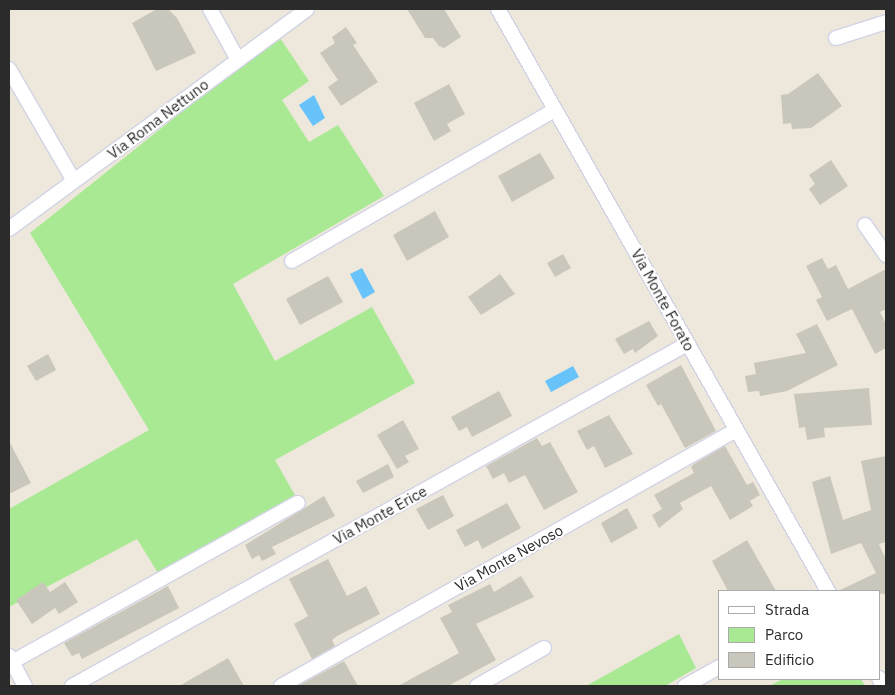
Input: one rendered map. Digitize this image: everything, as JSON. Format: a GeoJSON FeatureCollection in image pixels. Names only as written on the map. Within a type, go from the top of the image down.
{"type":"FeatureCollection","features":[{"type":"Feature","properties":{"kind":"street"},"geometry":{"type":"LineString","coordinates":[[210,9],[238,60]]}},
{"type":"Feature","properties":{"kind":"street","name":"Via Roma Nettuno"},"geometry":{"type":"LineString","coordinates":[[9,229],[307,9]]}},
{"type":"Feature","properties":{"kind":"street","name":"Via Monte Forato"},"geometry":{"type":"LineString","coordinates":[[498,9],[827,590]]}},
{"type":"Feature","properties":{"kind":"street"},"geometry":{"type":"LineString","coordinates":[[836,38],[886,22]]}},
{"type":"Feature","properties":{"kind":"street"},"geometry":{"type":"LineString","coordinates":[[9,69],[74,181]]}},
{"type":"Feature","properties":{"kind":"street"},"geometry":{"type":"LineString","coordinates":[[292,261],[555,110]]}},
{"type":"Feature","properties":{"kind":"street"},"geometry":{"type":"LineString","coordinates":[[865,224],[886,254]]}},
{"type":"Feature","properties":{"kind":"street","name":"Via Monte Erice"},"geometry":{"type":"LineString","coordinates":[[72,686],[687,344]]}},
{"type":"Feature","properties":{"kind":"street","name":"Via Monte Nevoso"},"geometry":{"type":"LineString","coordinates":[[281,686],[736,430]]}},
{"type":"Feature","properties":{"kind":"street"},"geometry":{"type":"LineString","coordinates":[[22,685],[10,659],[298,503]]}},
{"type":"Feature","properties":{"kind":"street"},"geometry":{"type":"LineString","coordinates":[[477,686],[544,648]]}},
{"type":"Feature","properties":{"kind":"street"},"geometry":{"type":"LineString","coordinates":[[685,686],[718,668]]}},
{"type":"Feature","properties":{"kind":"green space"},"geometry":{"type":"Polygon","coordinates":[[[278,35],[309,81],[282,100],[309,142],[338,125],[384,196],[233,284],[275,361],[372,307],[415,383],[275,460],[296,497],[158,573],[137,539],[9,607],[9,509],[149,430],[30,233],[278,35]]]}},
{"type":"Feature","properties":{"kind":"green space"},"geometry":{"type":"Polygon","coordinates":[[[679,634],[696,668],[665,686],[586,686],[679,634]]]}},
{"type":"Feature","properties":{"kind":"green space"},"geometry":{"type":"Polygon","coordinates":[[[781,680],[862,680],[865,686],[769,686],[781,680]]]}},
{"type":"Feature","properties":{"kind":"water"},"geometry":{"type":"Polygon","coordinates":[[[314,95],[325,118],[313,126],[299,105],[314,95]]]}},
{"type":"Feature","properties":{"kind":"water"},"geometry":{"type":"Polygon","coordinates":[[[362,268],[375,292],[363,299],[350,274],[362,268]]]}},
{"type":"Feature","properties":{"kind":"water"},"geometry":{"type":"Polygon","coordinates":[[[573,366],[579,377],[551,392],[545,381],[573,366]]]}},
{"type":"Feature","properties":{"kind":"building"},"geometry":{"type":"Polygon","coordinates":[[[157,9],[168,9],[177,18],[196,53],[156,71],[132,23],[157,9]]]}},
{"type":"Feature","properties":{"kind":"building"},"geometry":{"type":"Polygon","coordinates":[[[407,9],[444,9],[461,37],[444,48],[439,46],[433,38],[425,38],[407,9]]]}},
{"type":"Feature","properties":{"kind":"building"},"geometry":{"type":"Polygon","coordinates":[[[346,27],[357,43],[353,45],[378,82],[341,106],[328,87],[338,80],[320,53],[335,43],[332,37],[346,27]]]}},
{"type":"Feature","properties":{"kind":"building"},"geometry":{"type":"Polygon","coordinates":[[[818,73],[842,106],[811,128],[792,129],[791,123],[783,124],[781,95],[788,94],[818,73]]]}},
{"type":"Feature","properties":{"kind":"building"},"geometry":{"type":"Polygon","coordinates":[[[449,84],[465,114],[447,124],[451,131],[434,141],[414,103],[449,84]]]}},
{"type":"Feature","properties":{"kind":"building"},"geometry":{"type":"Polygon","coordinates":[[[540,153],[555,178],[512,202],[498,176],[540,153]]]}},
{"type":"Feature","properties":{"kind":"building"},"geometry":{"type":"Polygon","coordinates":[[[831,160],[848,186],[820,205],[809,189],[815,184],[809,175],[831,160]]]}},
{"type":"Feature","properties":{"kind":"building"},"geometry":{"type":"Polygon","coordinates":[[[435,211],[449,237],[407,261],[393,235],[435,211]]]}},
{"type":"Feature","properties":{"kind":"building"},"geometry":{"type":"Polygon","coordinates":[[[563,254],[571,268],[555,277],[547,263],[563,254]]]}},
{"type":"Feature","properties":{"kind":"building"},"geometry":{"type":"Polygon","coordinates":[[[822,258],[828,269],[836,265],[848,289],[886,269],[886,309],[880,312],[886,324],[886,348],[875,354],[852,309],[827,321],[816,300],[822,297],[806,266],[822,258]]]}},
{"type":"Feature","properties":{"kind":"building"},"geometry":{"type":"Polygon","coordinates":[[[500,274],[515,294],[481,315],[468,297],[500,274]]]}},
{"type":"Feature","properties":{"kind":"building"},"geometry":{"type":"Polygon","coordinates":[[[328,276],[343,302],[300,325],[286,299],[328,276]]]}},
{"type":"Feature","properties":{"kind":"building"},"geometry":{"type":"Polygon","coordinates":[[[649,321],[658,336],[635,353],[633,349],[624,354],[615,339],[649,321]]]}},
{"type":"Feature","properties":{"kind":"building"},"geometry":{"type":"Polygon","coordinates":[[[817,324],[838,365],[787,391],[760,396],[759,391],[748,392],[745,376],[756,374],[754,363],[806,353],[796,334],[817,324]]]}},
{"type":"Feature","properties":{"kind":"building"},"geometry":{"type":"Polygon","coordinates":[[[48,354],[56,370],[36,381],[27,366],[48,354]]]}},
{"type":"Feature","properties":{"kind":"building"},"geometry":{"type":"Polygon","coordinates":[[[681,365],[716,431],[685,448],[661,404],[658,406],[646,385],[681,365]]]}},
{"type":"Feature","properties":{"kind":"building"},"geometry":{"type":"Polygon","coordinates":[[[869,388],[872,425],[824,428],[825,437],[807,440],[805,427],[799,428],[794,394],[869,388]]]}},
{"type":"Feature","properties":{"kind":"building"},"geometry":{"type":"Polygon","coordinates":[[[499,391],[512,416],[472,437],[467,427],[459,431],[451,417],[499,391]]]}},
{"type":"Feature","properties":{"kind":"building"},"geometry":{"type":"Polygon","coordinates":[[[609,415],[633,454],[605,468],[594,446],[587,450],[577,431],[609,415]]]}},
{"type":"Feature","properties":{"kind":"building"},"geometry":{"type":"Polygon","coordinates":[[[403,420],[419,449],[405,456],[409,462],[397,469],[377,435],[403,420]]]}},
{"type":"Feature","properties":{"kind":"building"},"geometry":{"type":"Polygon","coordinates":[[[537,438],[542,446],[550,442],[578,492],[544,510],[525,475],[509,483],[504,473],[493,479],[486,466],[537,438]]]}},
{"type":"Feature","properties":{"kind":"building"},"geometry":{"type":"Polygon","coordinates":[[[9,441],[31,483],[9,494],[9,441]]]}},
{"type":"Feature","properties":{"kind":"building"},"geometry":{"type":"Polygon","coordinates":[[[725,446],[747,485],[753,482],[760,495],[750,501],[753,506],[730,520],[711,486],[680,503],[683,509],[659,528],[652,515],[662,509],[654,495],[694,473],[691,467],[694,464],[725,446]]]}},
{"type":"Feature","properties":{"kind":"building"},"geometry":{"type":"Polygon","coordinates":[[[886,456],[886,542],[879,544],[886,560],[886,594],[880,594],[880,590],[840,590],[876,573],[861,543],[831,554],[812,482],[830,476],[843,520],[871,510],[861,461],[886,456]]]}},
{"type":"Feature","properties":{"kind":"building"},"geometry":{"type":"Polygon","coordinates":[[[388,464],[394,477],[363,493],[356,481],[388,464]]]}},
{"type":"Feature","properties":{"kind":"building"},"geometry":{"type":"Polygon","coordinates":[[[443,495],[454,516],[428,530],[416,509],[443,495]]]}},
{"type":"Feature","properties":{"kind":"building"},"geometry":{"type":"Polygon","coordinates":[[[324,496],[335,516],[272,547],[276,554],[262,561],[259,555],[252,559],[245,545],[324,496]]]}},
{"type":"Feature","properties":{"kind":"building"},"geometry":{"type":"Polygon","coordinates":[[[507,503],[521,528],[482,549],[478,540],[465,547],[456,530],[507,503]]]}},
{"type":"Feature","properties":{"kind":"building"},"geometry":{"type":"Polygon","coordinates":[[[627,508],[638,528],[611,543],[601,523],[627,508]]]}},
{"type":"Feature","properties":{"kind":"building"},"geometry":{"type":"Polygon","coordinates":[[[747,540],[775,590],[727,590],[712,561],[747,540]]]}},
{"type":"Feature","properties":{"kind":"building"},"geometry":{"type":"Polygon","coordinates":[[[328,559],[347,596],[366,586],[380,614],[337,636],[332,640],[335,646],[312,659],[294,624],[308,616],[289,579],[328,559]]]}},
{"type":"Feature","properties":{"kind":"building"},"geometry":{"type":"Polygon","coordinates":[[[521,576],[534,597],[476,624],[496,660],[448,686],[398,686],[459,653],[440,618],[452,612],[448,605],[490,584],[494,592],[521,576]]]}},
{"type":"Feature","properties":{"kind":"building"},"geometry":{"type":"Polygon","coordinates":[[[43,582],[50,592],[65,582],[78,602],[59,614],[55,608],[32,624],[16,600],[43,582]]]}},
{"type":"Feature","properties":{"kind":"building"},"geometry":{"type":"Polygon","coordinates":[[[168,586],[179,608],[82,659],[79,653],[72,656],[64,643],[168,586]]]}},
{"type":"Feature","properties":{"kind":"building"},"geometry":{"type":"Polygon","coordinates":[[[228,658],[244,686],[179,686],[228,658]]]}},
{"type":"Feature","properties":{"kind":"building"},"geometry":{"type":"Polygon","coordinates":[[[344,661],[358,686],[298,686],[344,661]]]}}]}
